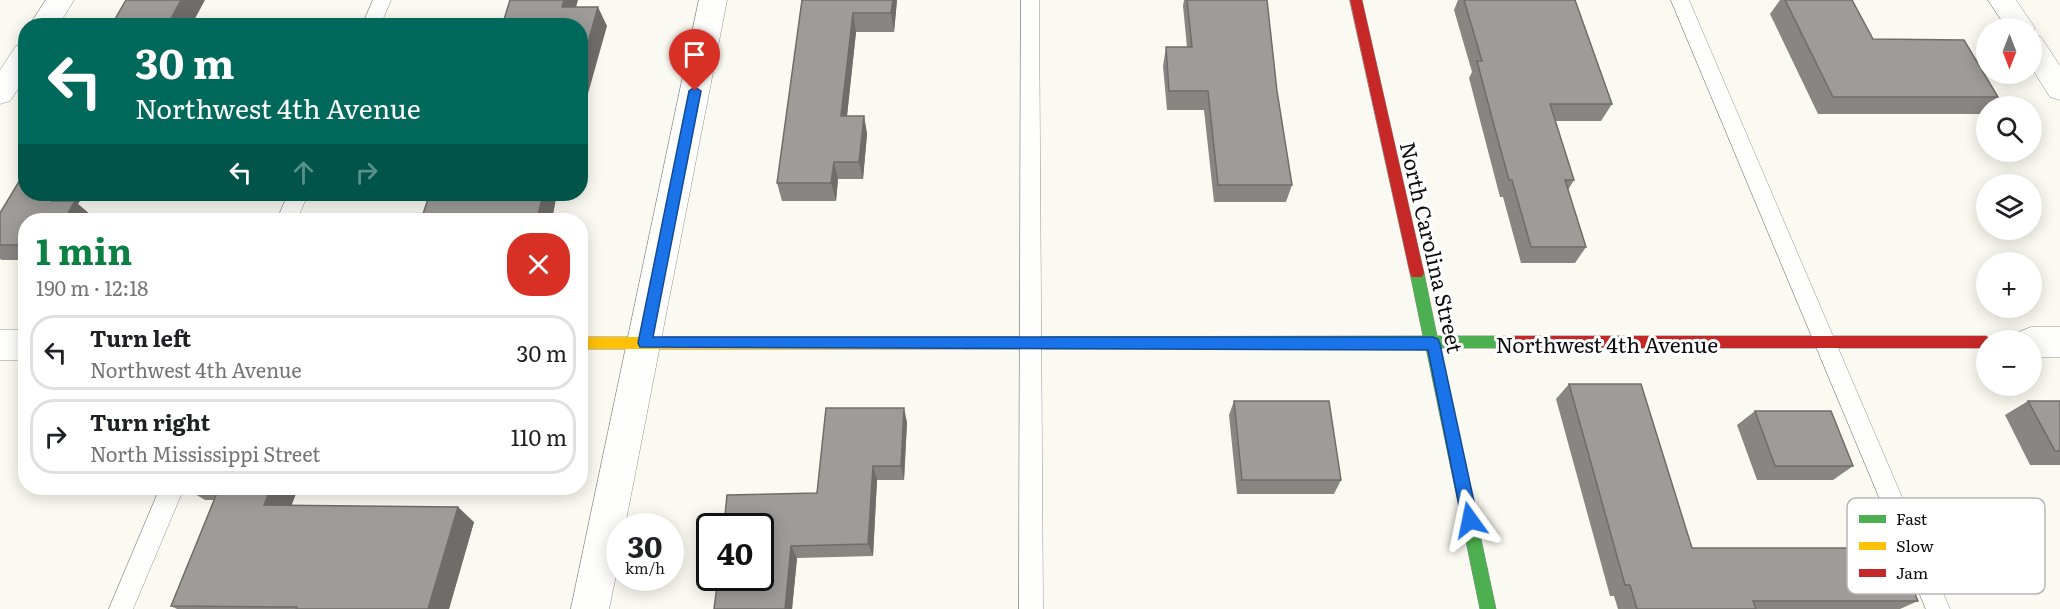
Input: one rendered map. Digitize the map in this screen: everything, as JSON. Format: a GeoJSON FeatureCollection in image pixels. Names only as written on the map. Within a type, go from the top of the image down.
{"type":"FeatureCollection","features":[{"type":"Feature","properties":{"kind":"street"},"geometry":{"type":"LineString","coordinates":[[48,18],[60,0]]}},
{"type":"Feature","properties":{"kind":"street"},"geometry":{"type":"LineString","coordinates":[[591,609],[713,0]]}},
{"type":"Feature","properties":{"kind":"street","name":"North Carolina Street"},"geometry":{"type":"LineString","coordinates":[[1356,0],[1433,344],[1488,609]]}},
{"type":"Feature","properties":{"kind":"street"},"geometry":{"type":"LineString","coordinates":[[2002,0],[2014,18]]}},
{"type":"Feature","properties":{"kind":"street"},"geometry":{"type":"LineString","coordinates":[[2042,61],[2060,89]]}},
{"type":"Feature","properties":{"kind":"street"},"geometry":{"type":"LineString","coordinates":[[0,93],[18,65]]}},
{"type":"Feature","properties":{"kind":"street","name":"Northwest 4th Avenue"},"geometry":{"type":"LineString","coordinates":[[588,343],[1976,342]]}},
{"type":"Feature","properties":{"kind":"street"},"geometry":{"type":"LineString","coordinates":[[2042,342],[2060,342]]}},
{"type":"Feature","properties":{"kind":"street"},"geometry":{"type":"LineString","coordinates":[[0,345],[18,345]]}},
{"type":"Feature","properties":{"kind":"lane"},"geometry":{"type":"LineString","coordinates":[[374,18],[382,0]]}},
{"type":"Feature","properties":{"kind":"lane"},"geometry":{"type":"LineString","coordinates":[[1030,0],[1031,609]]}},
{"type":"Feature","properties":{"kind":"lane"},"geometry":{"type":"LineString","coordinates":[[1680,0],[1891,498]]}},
{"type":"Feature","properties":{"kind":"lane"},"geometry":{"type":"LineString","coordinates":[[121,609],[169,495]]}},
{"type":"Feature","properties":{"kind":"lane"},"geometry":{"type":"LineString","coordinates":[[1932,594],[1938,609]]}},
{"type":"Feature","properties":{"kind":"building"},"geometry":{"type":"Polygon","coordinates":[[[126,0],[181,0],[171,18],[116,18],[126,0]]]}},
{"type":"Feature","properties":{"kind":"building"},"geometry":{"type":"Polygon","coordinates":[[[510,0],[564,0],[562,7],[598,7],[588,43],[588,18],[504,18],[510,0]]]}},
{"type":"Feature","properties":{"kind":"building"},"geometry":{"type":"Polygon","coordinates":[[[802,0],[893,0],[891,13],[853,13],[841,116],[864,116],[859,162],[834,162],[831,183],[777,183],[802,0]]]}},
{"type":"Feature","properties":{"kind":"building"},"geometry":{"type":"Polygon","coordinates":[[[1187,0],[1267,0],[1277,91],[1292,185],[1218,185],[1208,91],[1169,91],[1166,47],[1192,47],[1187,0]]]}},
{"type":"Feature","properties":{"kind":"building"},"geometry":{"type":"Polygon","coordinates":[[[1464,0],[1575,0],[1612,104],[1550,104],[1574,180],[1565,180],[1586,247],[1531,247],[1492,118],[1477,61],[1482,61],[1464,0]]]}},
{"type":"Feature","properties":{"kind":"building"},"geometry":{"type":"Polygon","coordinates":[[[1785,0],[1852,0],[1873,39],[1964,40],[1976,60],[1976,84],[1990,84],[1997,96],[1976,97],[1833,97],[1785,0]]]}},
{"type":"Feature","properties":{"kind":"building"},"geometry":{"type":"Polygon","coordinates":[[[18,183],[18,201],[75,201],[68,213],[18,213],[18,245],[0,245],[0,213],[18,183]]]}},
{"type":"Feature","properties":{"kind":"building"},"geometry":{"type":"Polygon","coordinates":[[[427,201],[541,201],[539,213],[423,213],[427,201]]]}},
{"type":"Feature","properties":{"kind":"building"},"geometry":{"type":"Polygon","coordinates":[[[1569,384],[1641,384],[1692,548],[1847,548],[1847,594],[1915,594],[1918,601],[1753,601],[1756,609],[1637,609],[1630,585],[1625,585],[1569,384]]]}},
{"type":"Feature","properties":{"kind":"building"},"geometry":{"type":"Polygon","coordinates":[[[1234,401],[1329,401],[1341,480],[1242,480],[1234,401]]]}},
{"type":"Feature","properties":{"kind":"building"},"geometry":{"type":"Polygon","coordinates":[[[2028,401],[2060,401],[2060,451],[2055,451],[2028,401]]]}},
{"type":"Feature","properties":{"kind":"building"},"geometry":{"type":"Polygon","coordinates":[[[826,408],[904,408],[901,466],[873,466],[868,544],[791,546],[785,609],[714,609],[716,591],[774,591],[774,513],[725,513],[727,495],[817,493],[826,408]]]}},
{"type":"Feature","properties":{"kind":"building"},"geometry":{"type":"Polygon","coordinates":[[[1755,411],[1831,411],[1853,466],[1775,466],[1755,411]]]}},
{"type":"Feature","properties":{"kind":"building"},"geometry":{"type":"Polygon","coordinates":[[[216,495],[268,495],[264,505],[458,507],[428,609],[171,606],[216,495]]]}},
{"type":"Feature","properties":{"kind":"traffic: fast"},"geometry":{"type":"LineString","coordinates":[[1417,273],[1488,609]]}},
{"type":"Feature","properties":{"kind":"traffic: fast"},"geometry":{"type":"LineString","coordinates":[[966,343],[1509,342]]}},
{"type":"Feature","properties":{"kind":"traffic: slow"},"geometry":{"type":"LineString","coordinates":[[588,343],[966,343]]}},
{"type":"Feature","properties":{"kind":"traffic: jam"},"geometry":{"type":"LineString","coordinates":[[1356,0],[1417,273]]}},
{"type":"Feature","properties":{"kind":"traffic: jam"},"geometry":{"type":"LineString","coordinates":[[1509,342],[1976,342]]}},
{"type":"Feature","properties":{"kind":"route"},"geometry":{"type":"LineString","coordinates":[[695,91],[645,343],[1433,344],[1470,520]]}}]}
